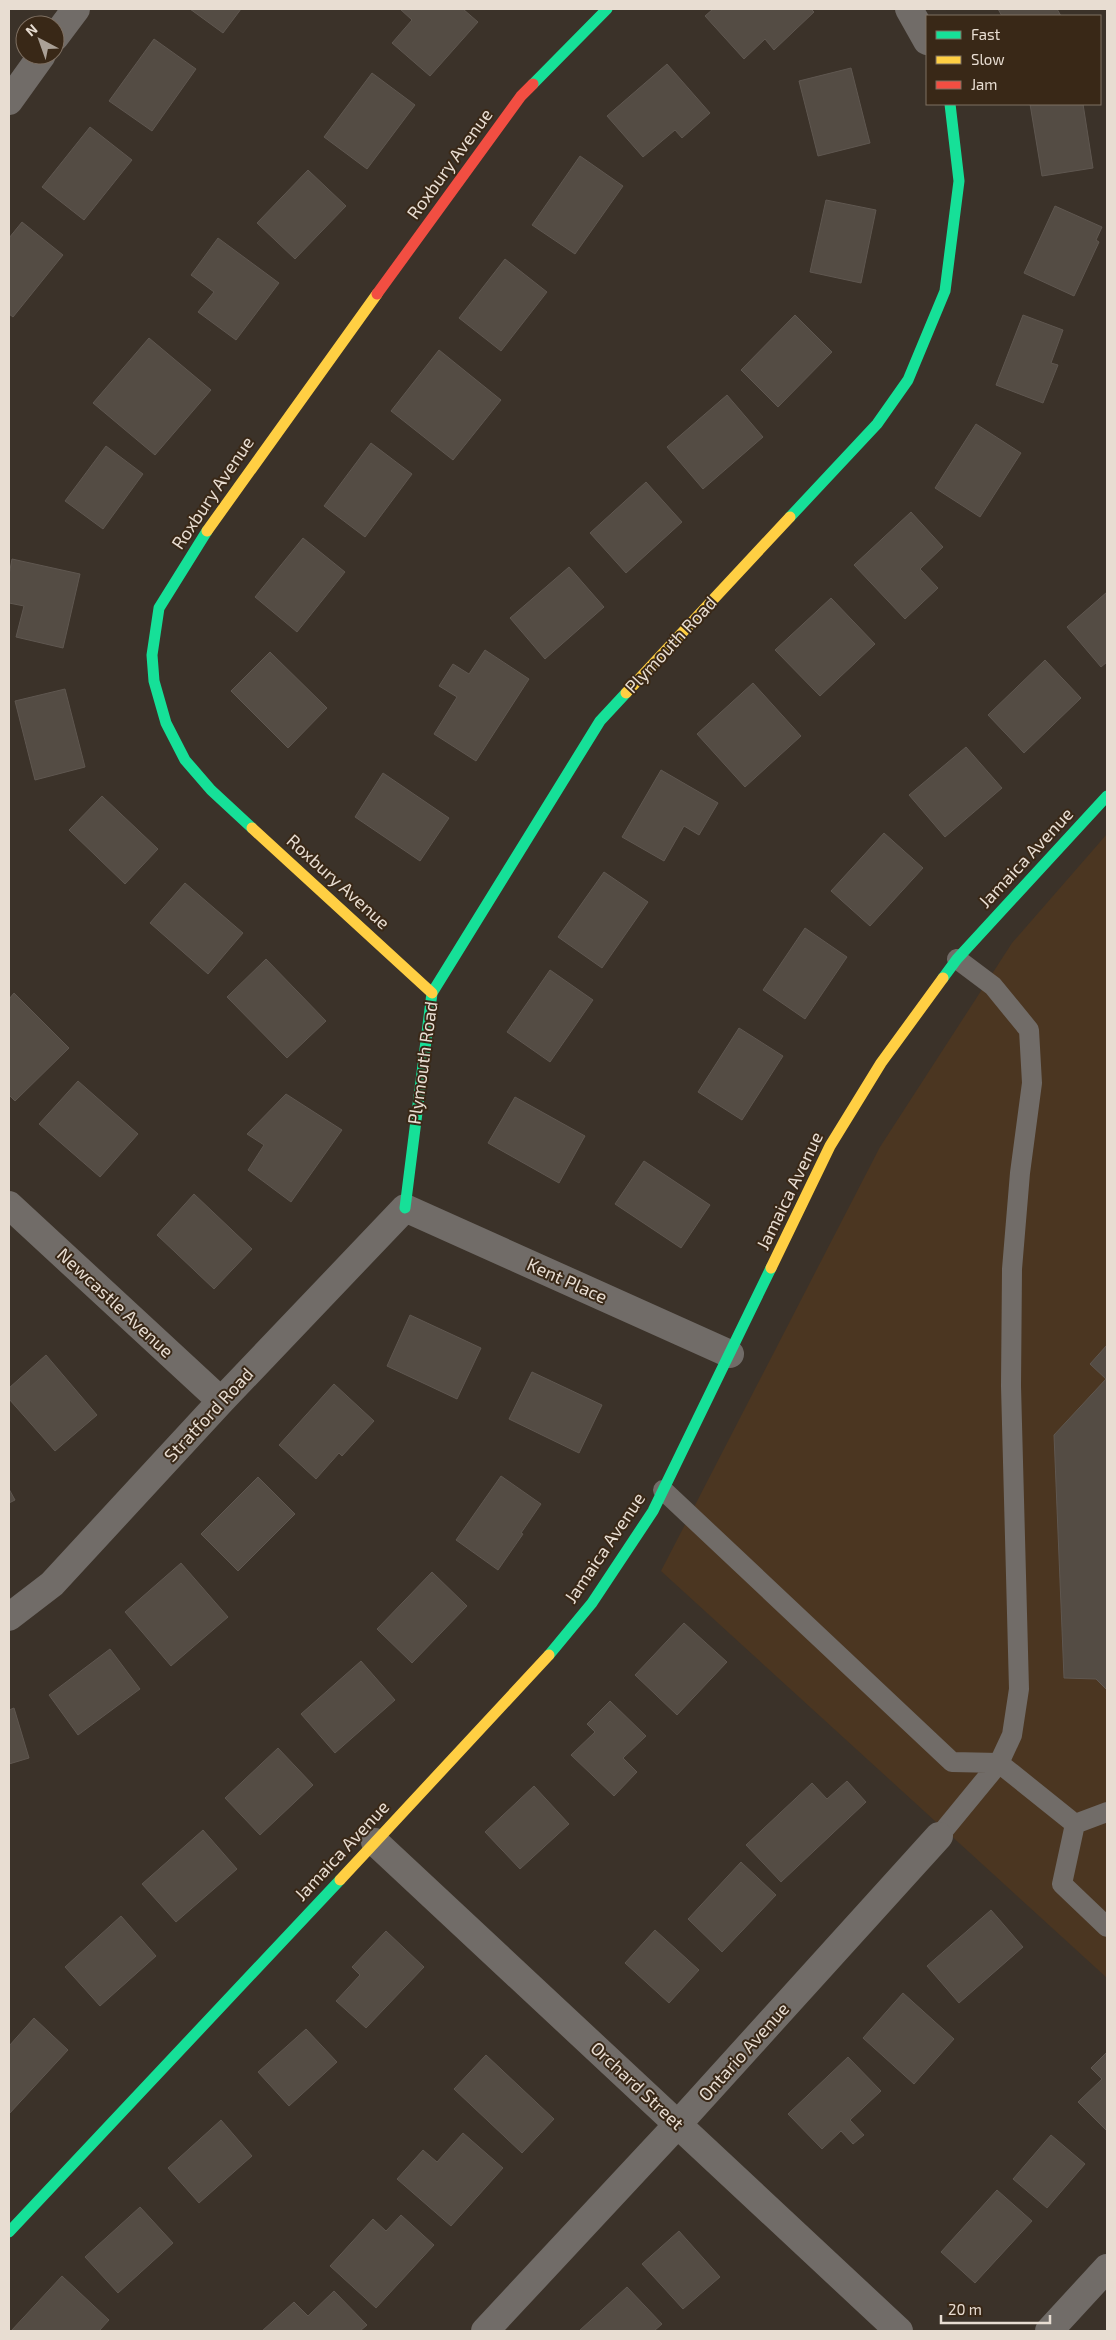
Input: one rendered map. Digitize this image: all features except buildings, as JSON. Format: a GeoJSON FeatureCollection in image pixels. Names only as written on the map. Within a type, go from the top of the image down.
{"type":"FeatureCollection","features":[{"type":"Feature","properties":{"kind":"street"},"geometry":{"type":"LineString","coordinates":[[65,24],[76,9]]}},
{"type":"Feature","properties":{"kind":"street","name":"Roxbury Avenue"},"geometry":{"type":"LineString","coordinates":[[432,992],[210,790],[185,760],[166,723],[154,682],[152,655],[159,608],[217,514],[521,96],[607,9]]}},
{"type":"Feature","properties":{"kind":"street"},"geometry":{"type":"LineString","coordinates":[[909,9],[926,39]]}},
{"type":"Feature","properties":{"kind":"street"},"geometry":{"type":"LineString","coordinates":[[9,101],[35,65]]}},
{"type":"Feature","properties":{"kind":"street","name":"Plymouth Road"},"geometry":{"type":"LineString","coordinates":[[405,1208],[432,992],[600,721],[876,424],[908,380],[945,292],[960,181],[950,105]]}},
{"type":"Feature","properties":{"kind":"street","name":"Jamaica Avenue"},"geometry":{"type":"LineString","coordinates":[[13,2220],[375,1842],[527,1680],[592,1603],[653,1511],[830,1146],[881,1063],[956,958],[1107,796]]}},
{"type":"Feature","properties":{"kind":"street","name":"Newcastle Avenue"},"geometry":{"type":"LineString","coordinates":[[9,1205],[221,1401]]}},
{"type":"Feature","properties":{"kind":"street","name":"Kent Place"},"geometry":{"type":"LineString","coordinates":[[405,1208],[730,1354]]}},
{"type":"Feature","properties":{"kind":"street","name":"Stratford Road"},"geometry":{"type":"LineString","coordinates":[[9,1617],[52,1584],[221,1401],[405,1208]]}},
{"type":"Feature","properties":{"kind":"street","name":"Ontario Avenue"},"geometry":{"type":"LineString","coordinates":[[485,2331],[678,2124],[939,1836]]}},
{"type":"Feature","properties":{"kind":"street","name":"Orchard Street"},"geometry":{"type":"LineString","coordinates":[[375,1842],[899,2331]]}},
{"type":"Feature","properties":{"kind":"street"},"geometry":{"type":"LineString","coordinates":[[1048,2331],[1107,2268]]}},
{"type":"Feature","properties":{"kind":"lane"},"geometry":{"type":"LineString","coordinates":[[939,1836],[999,1763],[1012,1735],[1019,1689],[1010,1386],[1012,1269],[1020,1173],[1032,1083],[1029,1030],[993,986],[956,958]]}},
{"type":"Feature","properties":{"kind":"lane"},"geometry":{"type":"LineString","coordinates":[[663,1490],[952,1762],[999,1763],[1076,1824]]}},
{"type":"Feature","properties":{"kind":"lane"},"geometry":{"type":"LineString","coordinates":[[1076,1824],[1107,1812]]}},
{"type":"Feature","properties":{"kind":"lane"},"geometry":{"type":"LineString","coordinates":[[1076,1824],[1062,1884],[1107,1927]]}},
{"type":"Feature","properties":{"kind":"shaded area"},"geometry":{"type":"Polygon","coordinates":[[[1107,834],[1107,1978],[661,1571],[880,1147],[1012,943],[1107,834]]]}},
{"type":"Feature","properties":{"kind":"traffic: fast"},"geometry":{"type":"LineString","coordinates":[[533,84],[607,9]]}},
{"type":"Feature","properties":{"kind":"traffic: fast"},"geometry":{"type":"LineString","coordinates":[[790,517],[877,424],[908,380],[945,291],[959,181],[950,105]]}},
{"type":"Feature","properties":{"kind":"traffic: fast"},"geometry":{"type":"LineString","coordinates":[[207,531],[159,608],[152,655],[154,681],[166,723],[185,760],[211,790],[252,828]]}},
{"type":"Feature","properties":{"kind":"traffic: fast"},"geometry":{"type":"LineString","coordinates":[[405,1208],[432,993],[600,721],[626,693]]}},
{"type":"Feature","properties":{"kind":"traffic: fast"},"geometry":{"type":"LineString","coordinates":[[943,978],[957,959],[1107,796]]}},
{"type":"Feature","properties":{"kind":"traffic: fast"},"geometry":{"type":"LineString","coordinates":[[549,1655],[592,1603],[653,1511],[771,1268]]}},
{"type":"Feature","properties":{"kind":"traffic: fast"},"geometry":{"type":"LineString","coordinates":[[9,2232],[340,1880]]}},
{"type":"Feature","properties":{"kind":"traffic: slow"},"geometry":{"type":"LineString","coordinates":[[207,531],[377,294]]}},
{"type":"Feature","properties":{"kind":"traffic: slow"},"geometry":{"type":"LineString","coordinates":[[626,693],[790,517]]}},
{"type":"Feature","properties":{"kind":"traffic: slow"},"geometry":{"type":"LineString","coordinates":[[252,828],[432,993]]}},
{"type":"Feature","properties":{"kind":"traffic: slow"},"geometry":{"type":"LineString","coordinates":[[771,1268],[830,1146],[881,1063],[943,978]]}},
{"type":"Feature","properties":{"kind":"traffic: slow"},"geometry":{"type":"LineString","coordinates":[[340,1880],[549,1655]]}},
{"type":"Feature","properties":{"kind":"traffic: jam"},"geometry":{"type":"LineString","coordinates":[[377,294],[521,96],[533,84]]}}]}
